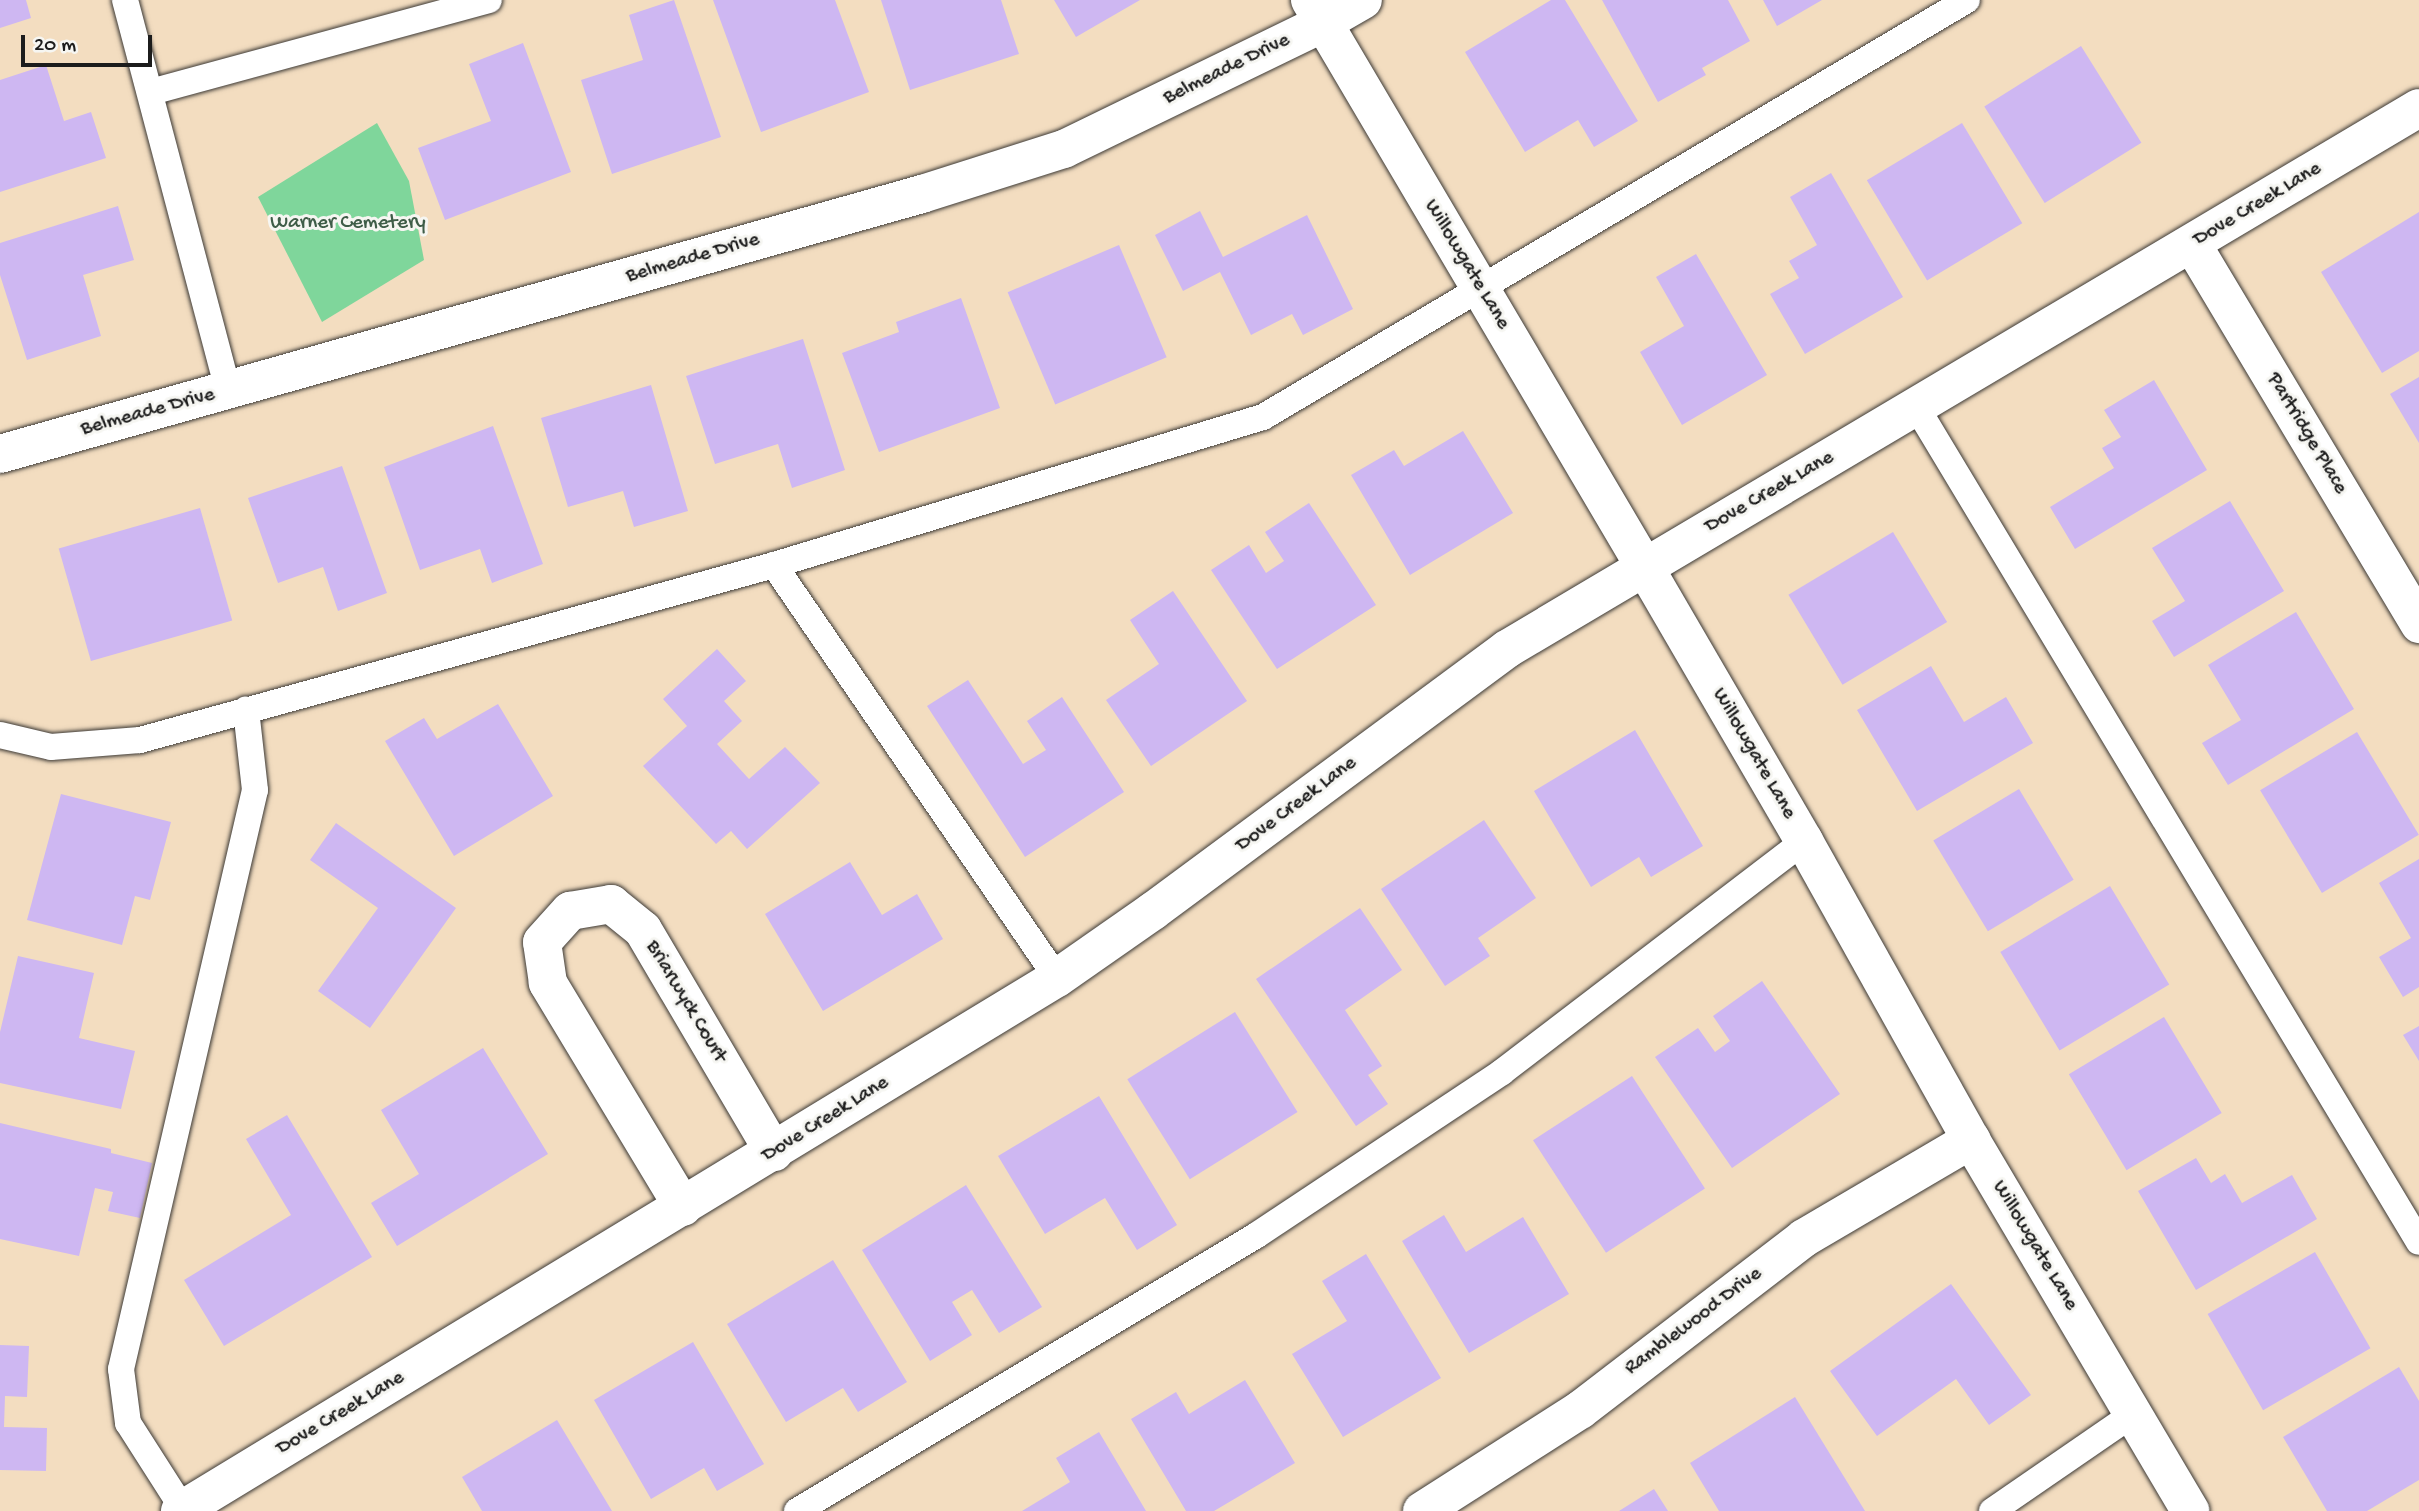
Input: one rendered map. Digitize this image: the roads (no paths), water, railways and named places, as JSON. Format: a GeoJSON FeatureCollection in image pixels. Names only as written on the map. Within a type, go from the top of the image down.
{"type":"FeatureCollection","features":[{"type":"Feature","properties":{"kind":"street","name":"Belmeade Drive"},"geometry":{"type":"LineString","coordinates":[[0,454],[922,194],[1064,149],[1316,12],[1363,0]]}},
{"type":"Feature","properties":{"kind":"street","name":"Willowgate Lane"},"geometry":{"type":"LineString","coordinates":[[1316,12],[1644,566],[1804,841],[1971,1140],[2190,1511]]}},
{"type":"Feature","properties":{"kind":"street","name":"Dove Creek Lane"},"geometry":{"type":"LineString","coordinates":[[182,1510],[1057,978],[1153,911],[1507,649],[2419,108]]}},
{"type":"Feature","properties":{"kind":"street","name":"Partridge Place"},"geometry":{"type":"LineString","coordinates":[[2192,244],[2419,624]]}},
{"type":"Feature","properties":{"kind":"street","name":"Briarwyck Court"},"geometry":{"type":"LineString","coordinates":[[683,1207],[548,983],[542,942],[570,911],[611,905],[643,930],[774,1152]]}},
{"type":"Feature","properties":{"kind":"street","name":"Ramblewood Drive"},"geometry":{"type":"LineString","coordinates":[[1422,1511],[1580,1410],[1804,1238],[1971,1140]]}},
{"type":"Feature","properties":{"kind":"lane"},"geometry":{"type":"LineString","coordinates":[[125,0],[228,390]]}},
{"type":"Feature","properties":{"kind":"lane"},"geometry":{"type":"LineString","coordinates":[[151,92],[489,0]]}},
{"type":"Feature","properties":{"kind":"lane"},"geometry":{"type":"LineString","coordinates":[[0,735],[51,747],[140,740],[774,565],[1263,417],[1967,0]]}},
{"type":"Feature","properties":{"kind":"lane"},"geometry":{"type":"LineString","coordinates":[[1917,408],[2419,1242]]}},
{"type":"Feature","properties":{"kind":"lane"},"geometry":{"type":"LineString","coordinates":[[774,565],[1057,978]]}},
{"type":"Feature","properties":{"kind":"lane"},"geometry":{"type":"LineString","coordinates":[[182,1510],[128,1423],[121,1369],[255,790],[246,710]]}},
{"type":"Feature","properties":{"kind":"lane"},"geometry":{"type":"LineString","coordinates":[[797,1511],[1257,1235],[1467,1096],[1804,841]]}},
{"type":"Feature","properties":{"kind":"lane"},"geometry":{"type":"LineString","coordinates":[[1992,1511],[2133,1415]]}},
{"type":"Feature","properties":{"kind":"park label","name":"Warner Cemetery"},"geometry":{"type":"Point","coordinates":[348,224]}}]}
